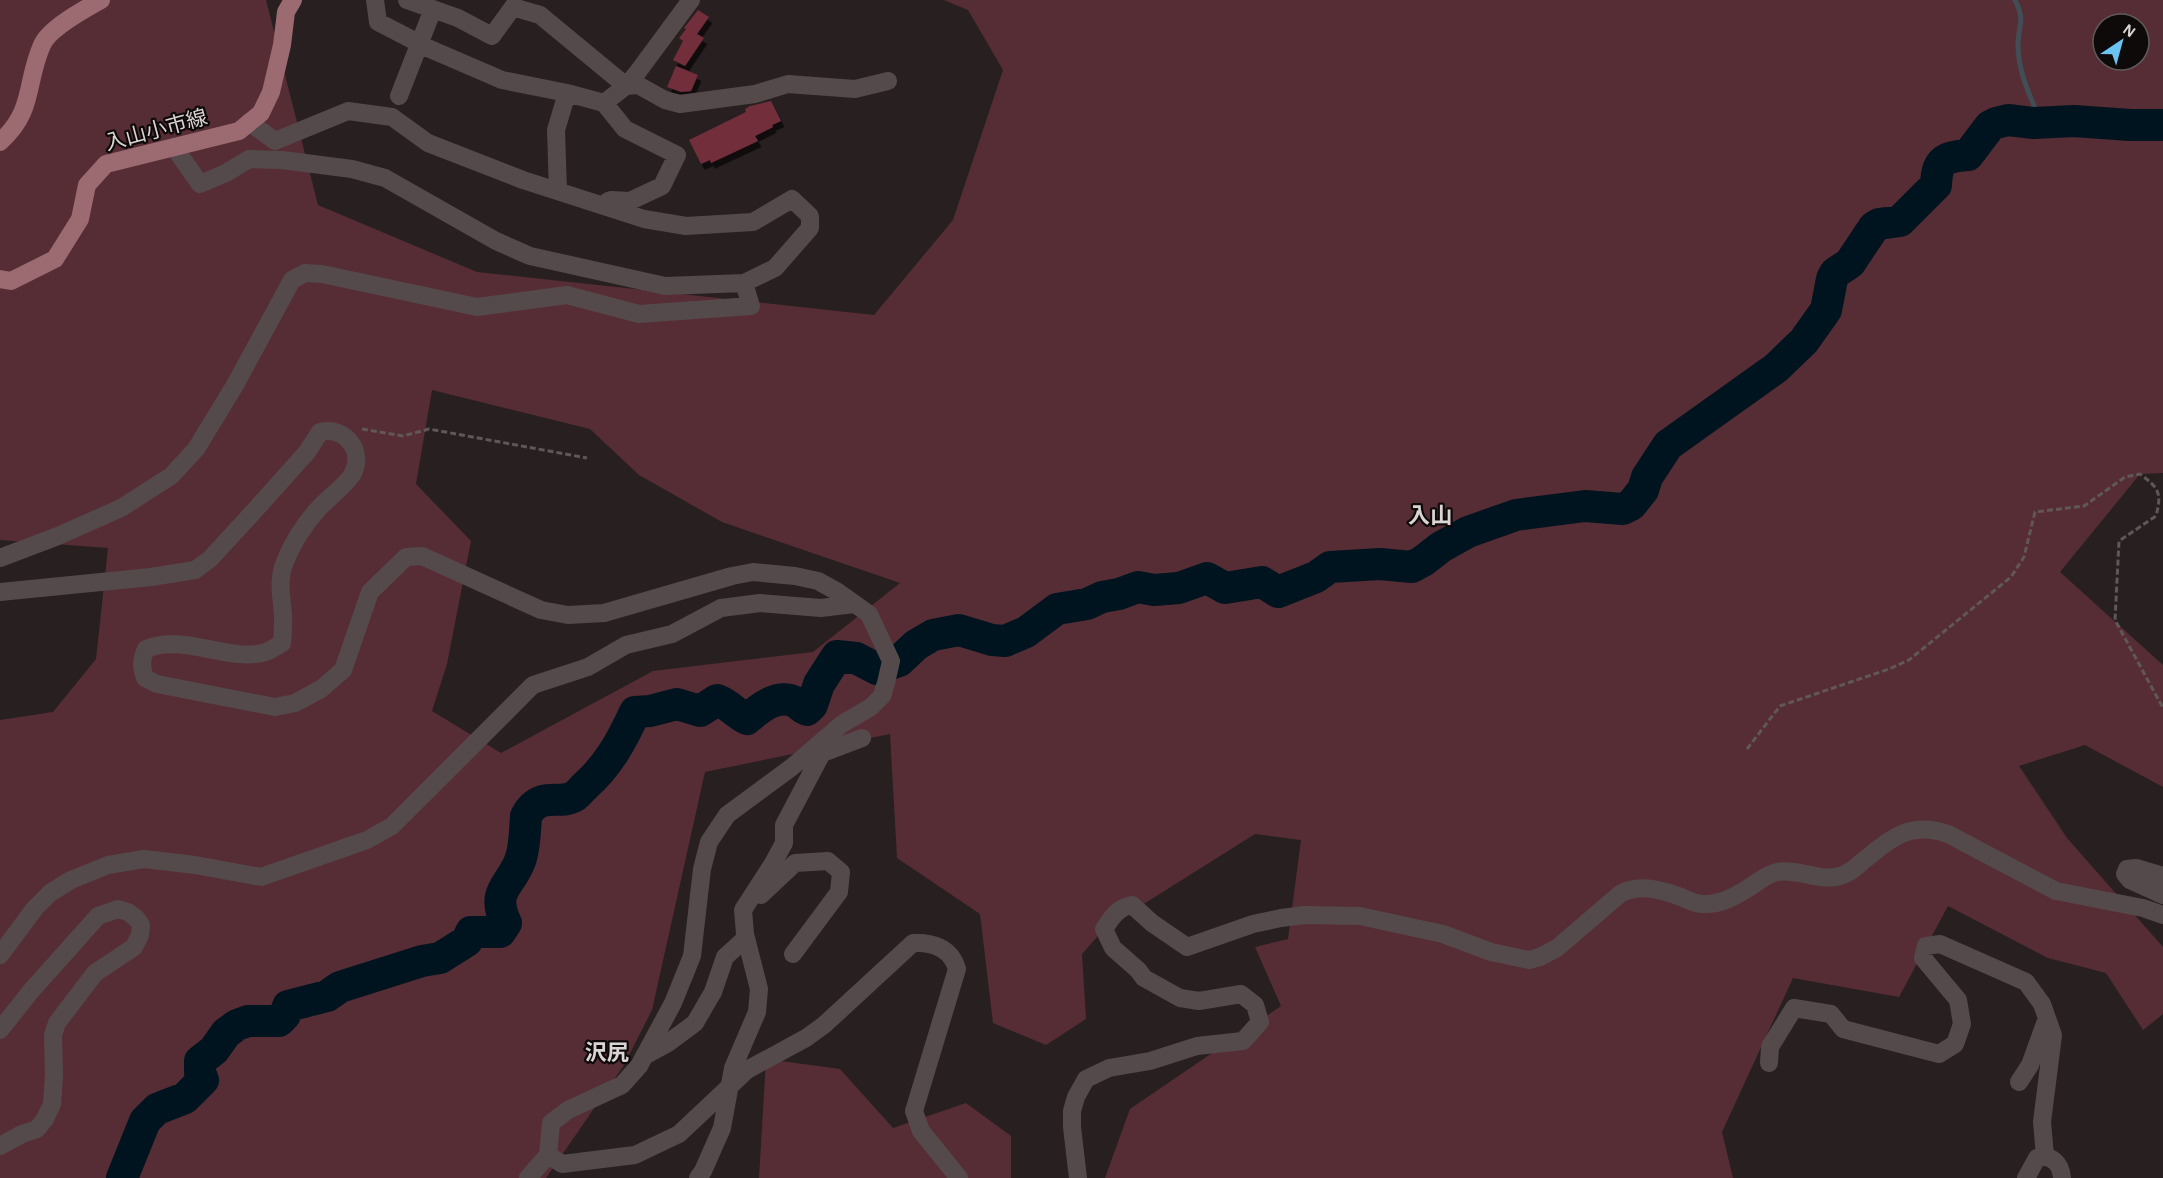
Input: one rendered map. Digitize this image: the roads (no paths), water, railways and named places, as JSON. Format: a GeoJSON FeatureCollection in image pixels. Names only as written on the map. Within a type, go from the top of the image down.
{"type":"FeatureCollection","features":[{"type":"Feature","properties":{"kind":"main road"},"geometry":{"type":"LineString","coordinates":[[0,142],[13,131],[26,107],[42,43],[67,20],[101,0]]}},
{"type":"Feature","properties":{"kind":"main road","name":"入山小市線"},"geometry":{"type":"LineString","coordinates":[[0,279],[11,281],[55,259],[80,219],[87,185],[106,164],[239,131],[261,113],[271,92],[282,45],[286,12],[293,0]]}},
{"type":"Feature","properties":{"kind":"street"},"geometry":{"type":"LineString","coordinates":[[375,0],[378,22],[420,44],[502,80],[567,93],[604,104],[625,129],[677,155],[662,186],[630,201],[611,200],[601,205]]}},
{"type":"Feature","properties":{"kind":"street"},"geometry":{"type":"LineString","coordinates":[[407,0],[458,18],[492,36],[513,7],[544,7],[626,86],[638,85],[665,100],[680,104],[755,94],[788,84],[855,89],[888,81]]}},
{"type":"Feature","properties":{"kind":"street"},"geometry":{"type":"LineString","coordinates":[[604,104],[626,86],[691,0]]}},
{"type":"Feature","properties":{"kind":"street"},"geometry":{"type":"LineString","coordinates":[[399,96],[433,9]]}},
{"type":"Feature","properties":{"kind":"street"},"geometry":{"type":"LineString","coordinates":[[558,191],[556,130],[567,93]]}},
{"type":"Feature","properties":{"kind":"street"},"geometry":{"type":"LineString","coordinates":[[174,147],[200,184],[226,173],[249,159],[282,160],[352,169],[385,178],[496,241],[530,256],[664,286],[744,283],[775,268],[810,228],[810,216],[792,200],[753,222],[686,226],[644,219],[523,180],[428,143],[392,117],[348,111],[275,141],[249,123]]}},
{"type":"Feature","properties":{"kind":"street"},"geometry":{"type":"LineString","coordinates":[[0,558],[122,508],[171,476],[196,449],[235,385],[292,280],[305,273],[322,274],[477,307],[567,295],[639,314],[751,306],[744,283]]}},
{"type":"Feature","properties":{"kind":"street"},"geometry":{"type":"LineString","coordinates":[[0,592],[151,577],[195,570],[210,559],[256,509],[307,452],[320,432],[326,431],[343,434],[350,440],[354,450],[352,475],[318,509],[284,562],[279,587],[283,617],[282,643],[266,652],[248,654],[176,644],[155,645],[146,649],[142,657],[141,664],[145,678],[157,684],[275,707],[295,703],[321,689],[343,670],[370,592],[406,557],[413,555],[422,556],[541,610],[568,615],[604,613],[753,572],[818,581],[869,614],[891,661],[882,696],[871,707],[842,724],[796,763],[727,815],[709,842],[702,869],[692,956],[674,1003],[639,1066],[622,1085],[568,1110],[551,1123],[548,1155],[528,1178]]}},
{"type":"Feature","properties":{"kind":"street"},"geometry":{"type":"LineString","coordinates":[[0,955],[35,908],[50,893],[71,880],[108,865],[144,859],[195,865],[261,878],[367,840],[392,826],[533,685],[588,667],[626,645],[672,634],[721,608],[760,603],[821,608],[854,604]]}},
{"type":"Feature","properties":{"kind":"street"},"geometry":{"type":"LineString","coordinates":[[796,763],[862,738]]}},
{"type":"Feature","properties":{"kind":"street"},"geometry":{"type":"LineString","coordinates":[[698,1178],[722,1128],[733,1068],[757,1012],[759,989],[746,938],[743,910],[784,843],[784,825],[822,753]]}},
{"type":"Feature","properties":{"kind":"street"},"geometry":{"type":"LineString","coordinates":[[1078,1178],[1072,1111],[1076,1097],[1086,1079],[1110,1068],[1150,1061],[1197,1046],[1243,1041],[1260,1022],[1255,1005],[1241,994],[1199,1000],[1180,998],[1144,978],[1113,948],[1104,929],[1115,912],[1123,907],[1132,905],[1152,923],[1187,947],[1253,924],[1281,918],[1305,915],[1360,916],[1443,934],[1491,952],[1529,960],[1557,948],[1620,894],[1631,888],[1664,891],[1699,904],[1712,904],[1732,898],[1769,874],[1777,872],[1793,871],[1825,877],[1839,876],[1851,870],[1899,834],[1910,830],[1931,829],[1955,837],[2056,891],[2143,908],[2163,915]]}},
{"type":"Feature","properties":{"kind":"street"},"geometry":{"type":"LineString","coordinates":[[751,897],[757,899],[795,863],[828,861],[841,872],[838,892],[794,954]]}},
{"type":"Feature","properties":{"kind":"street"},"geometry":{"type":"LineString","coordinates":[[2163,876],[2136,867],[2127,869],[2125,874],[2130,880],[2163,895]]}},
{"type":"Feature","properties":{"kind":"street"},"geometry":{"type":"LineString","coordinates":[[0,1030],[31,991],[98,916],[118,909],[136,918],[141,925],[140,936],[134,947],[95,974],[57,1023],[53,1035],[52,1104],[45,1119],[37,1129],[0,1146]]}},
{"type":"Feature","properties":{"kind":"street"},"geometry":{"type":"LineString","coordinates":[[644,1056],[668,1043],[695,1023],[713,992],[725,957],[746,938]]}},
{"type":"Feature","properties":{"kind":"street"},"geometry":{"type":"LineString","coordinates":[[548,1155],[562,1164],[635,1155],[680,1134],[747,1070],[806,1038],[824,1025],[913,943],[925,942],[947,951],[955,959],[957,969],[914,1111],[921,1131],[959,1178]]}},
{"type":"Feature","properties":{"kind":"street"},"geometry":{"type":"LineString","coordinates":[[1769,1063],[1770,1047],[1794,1008],[1831,1014],[1843,1029],[1939,1054],[1955,1044],[1962,1024],[1958,1000],[1923,958],[1926,946],[1940,944],[2026,982],[2042,1004],[2053,1035],[2042,1122],[2045,1156]]}},
{"type":"Feature","properties":{"kind":"street"},"geometry":{"type":"LineString","coordinates":[[2019,1082],[2030,1065],[2047,1018]]}},
{"type":"Feature","properties":{"kind":"street"},"geometry":{"type":"LineString","coordinates":[[2026,1178],[2037,1158],[2045,1156],[2055,1160],[2061,1170],[2061,1178]]}},
{"type":"Feature","properties":{"kind":"waterway"},"geometry":{"type":"LineString","coordinates":[[2015,0],[2021,18],[2018,45],[2020,63],[2037,113],[2034,123]]}},
{"type":"Feature","properties":{"kind":"waterway"},"geometry":{"type":"LineString","coordinates":[[122,1178],[145,1121],[157,1109],[185,1098],[203,1080],[200,1061],[214,1050],[226,1033],[237,1025],[248,1021],[279,1021],[285,1015],[288,1006],[327,996],[340,987],[422,961],[440,958],[467,941],[471,932],[500,932],[506,923],[500,902],[501,895],[521,858],[526,816],[537,803],[569,799],[578,794],[608,761],[635,712],[650,711],[677,704],[700,711],[717,700],[747,719],[769,703],[782,699],[795,702],[807,710],[812,705],[819,684],[837,656],[856,658],[877,669],[899,661],[916,645],[933,635],[959,630],[992,640],[1005,641],[1026,632],[1057,609],[1087,604],[1102,597],[1138,587],[1154,590],[1179,588],[1207,578],[1225,588],[1262,582],[1278,592],[1316,577],[1330,567],[1380,564],[1412,567],[1468,532],[1516,515],[1585,506],[1623,509],[1631,505],[1643,490],[1647,477],[1668,445],[1776,368],[1804,341],[1826,310],[1835,273],[1850,263],[1874,227],[1900,221],[1936,185],[1938,170],[1943,161],[1968,155],[1990,126],[2008,120],[2034,123],[2074,121],[2162,125]]}},
{"type":"Feature","properties":{"kind":"district","name":"入山"},"geometry":{"type":"Point","coordinates":[1430,515]}},
{"type":"Feature","properties":{"kind":"district","name":"沢尻"},"geometry":{"type":"Point","coordinates":[607,1052]}}]}
